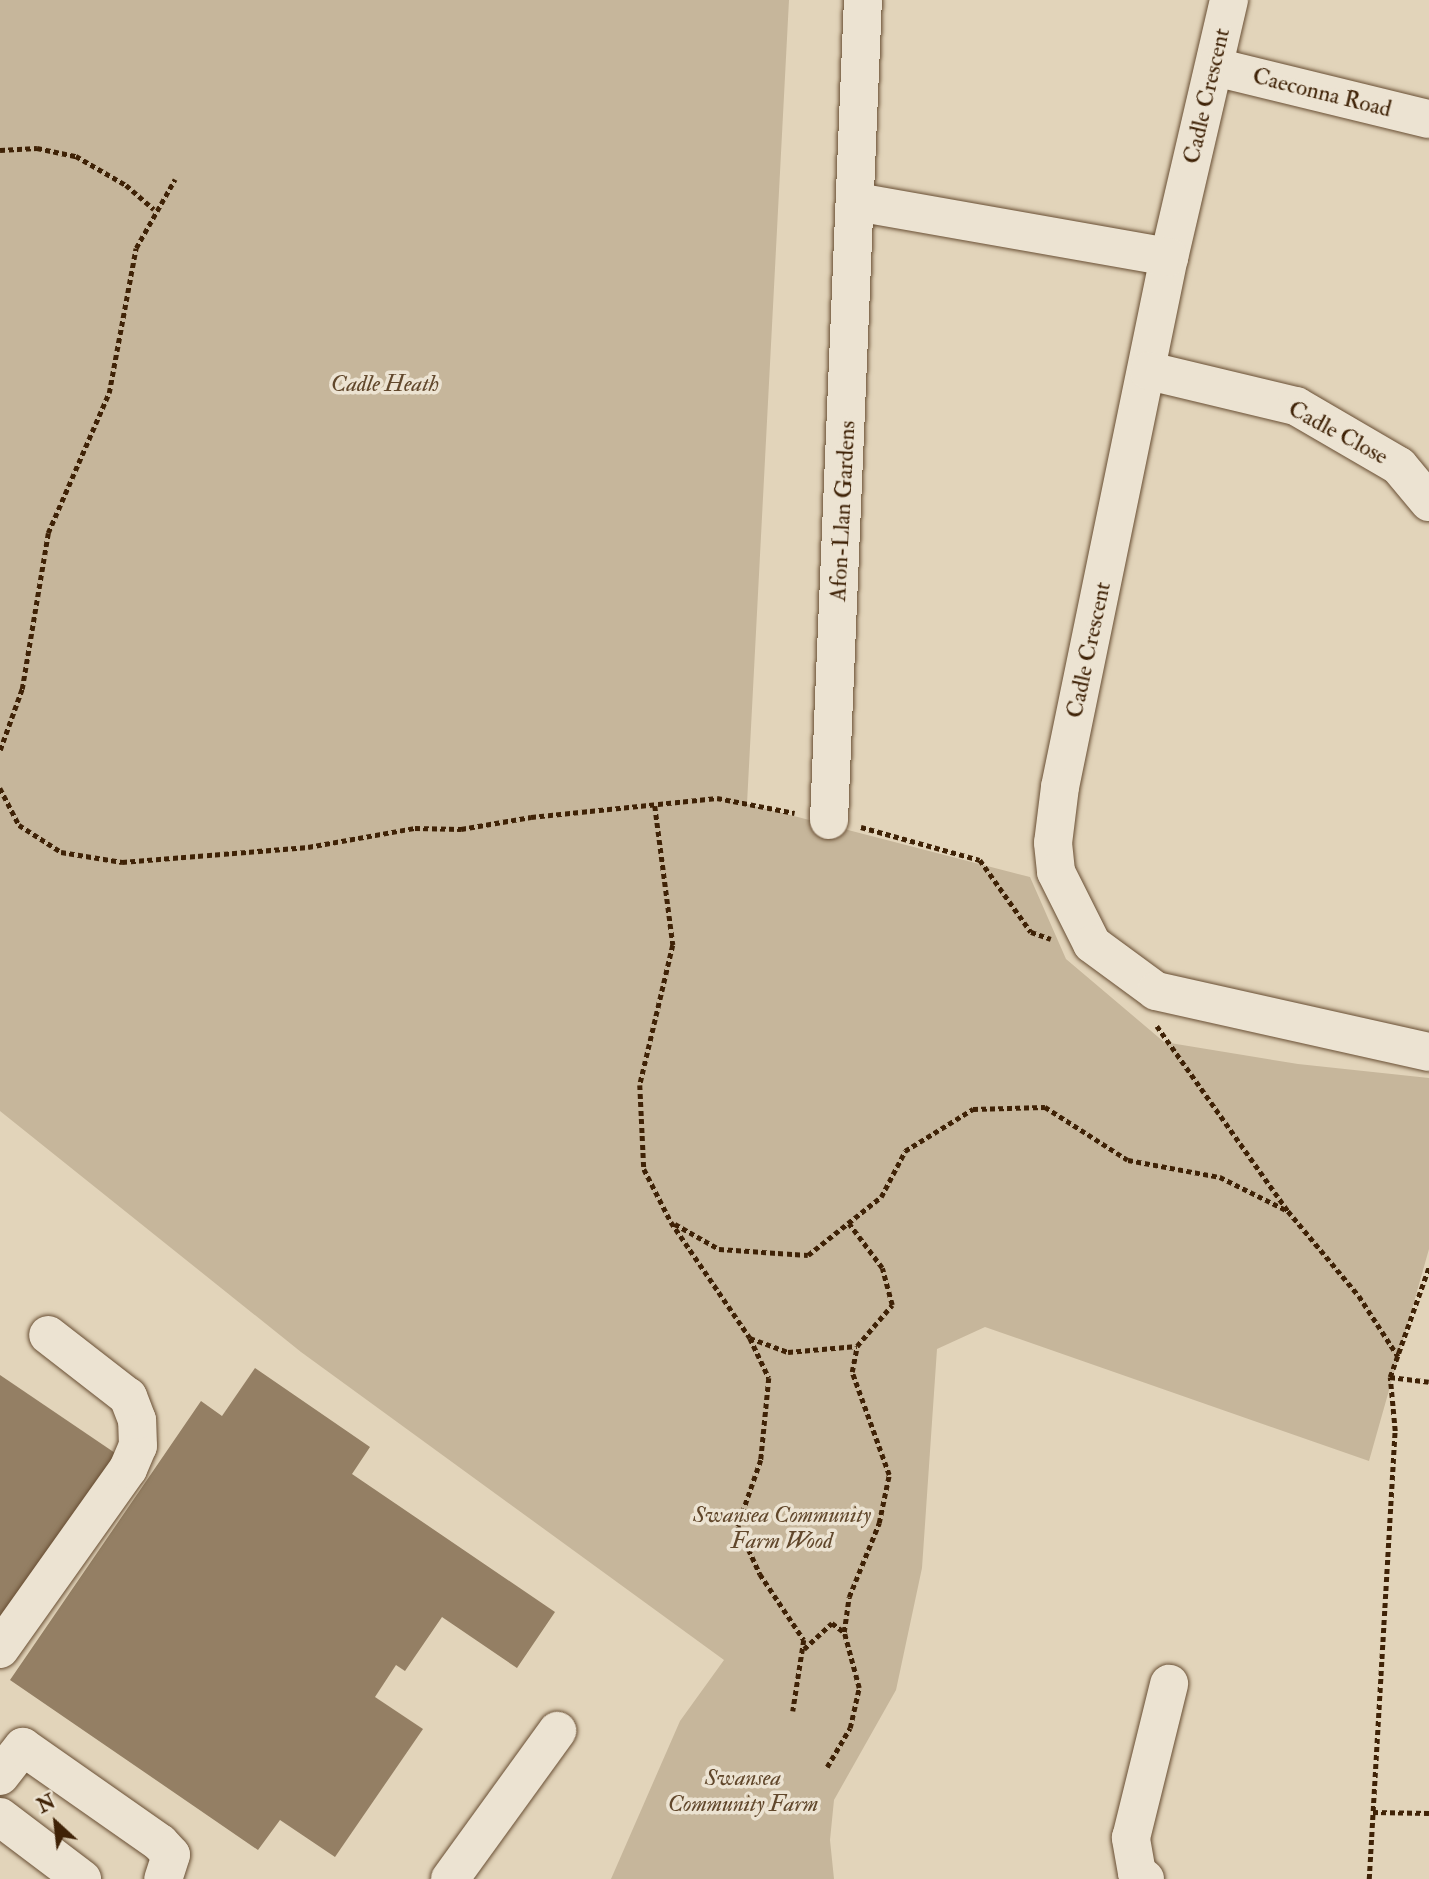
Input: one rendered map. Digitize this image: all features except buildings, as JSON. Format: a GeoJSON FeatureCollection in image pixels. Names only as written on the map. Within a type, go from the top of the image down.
{"type":"FeatureCollection","features":[{"type":"Feature","properties":{"kind":"street","name":"Afon-Llan Gardens"},"geometry":{"type":"LineString","coordinates":[[829,820],[857,202],[863,0]]}},
{"type":"Feature","properties":{"kind":"street","name":"Cadle Crescent"},"geometry":{"type":"LineString","coordinates":[[1228,0],[1215,67],[1169,257],[1149,372],[1060,787],[1053,843],[1056,872],[1092,944],[1157,992],[1429,1052]]}},
{"type":"Feature","properties":{"kind":"street","name":"Caeconna Road"},"geometry":{"type":"LineString","coordinates":[[1215,67],[1429,119]]}},
{"type":"Feature","properties":{"kind":"street"},"geometry":{"type":"LineString","coordinates":[[857,202],[1169,257]]}},
{"type":"Feature","properties":{"kind":"street","name":"Cadle Close"},"geometry":{"type":"LineString","coordinates":[[1149,372],[1296,406],[1399,466],[1429,502]]}},
{"type":"Feature","properties":{"kind":"street"},"geometry":{"type":"LineString","coordinates":[[0,1649],[128,1469],[138,1447],[137,1420],[128,1397],[48,1335]]}},
{"type":"Feature","properties":{"kind":"street"},"geometry":{"type":"LineString","coordinates":[[1145,1879],[1137,1873],[1131,1838],[1169,1684]]}},
{"type":"Feature","properties":{"kind":"street"},"geometry":{"type":"LineString","coordinates":[[450,1879],[557,1731]]}},
{"type":"Feature","properties":{"kind":"street"},"geometry":{"type":"LineString","coordinates":[[0,1776],[23,1747],[167,1867]]}},
{"type":"Feature","properties":{"kind":"street"},"geometry":{"type":"LineString","coordinates":[[0,1817],[82,1879]]}},
{"type":"Feature","properties":{"kind":"path"},"geometry":{"type":"LineString","coordinates":[[0,150],[37,148],[76,156],[126,185],[154,209]]}},
{"type":"Feature","properties":{"kind":"path"},"geometry":{"type":"LineString","coordinates":[[0,750],[22,689],[48,533],[109,393],[136,247],[154,209],[174,179]]}},
{"type":"Feature","properties":{"kind":"path"},"geometry":{"type":"LineString","coordinates":[[0,788],[19,825],[61,852],[122,862],[308,847],[415,828],[461,829],[531,817],[717,798],[829,820],[981,860],[1031,932],[1058,942],[1092,944]]}},
{"type":"Feature","properties":{"kind":"path"},"geometry":{"type":"LineString","coordinates":[[655,806],[673,945],[640,1085],[644,1169],[671,1222],[750,1338],[769,1378],[761,1460],[738,1526],[760,1574],[804,1640],[793,1711]]}},
{"type":"Feature","properties":{"kind":"path"},"geometry":{"type":"LineString","coordinates":[[1164,1042],[1288,1211],[1359,1296],[1398,1356]]}},
{"type":"Feature","properties":{"kind":"path"},"geometry":{"type":"LineString","coordinates":[[671,1222],[719,1249],[808,1255],[881,1197],[905,1151],[973,1109],[1045,1107],[1128,1160],[1220,1177],[1288,1211]]}},
{"type":"Feature","properties":{"kind":"path"},"geometry":{"type":"LineString","coordinates":[[827,1767],[850,1728],[859,1688],[844,1632],[849,1597],[880,1523],[889,1475],[852,1372],[857,1346],[892,1306],[882,1268],[849,1224]]}},
{"type":"Feature","properties":{"kind":"path"},"geometry":{"type":"LineString","coordinates":[[1369,1879],[1395,1431],[1390,1377],[1429,1267]]}},
{"type":"Feature","properties":{"kind":"path"},"geometry":{"type":"LineString","coordinates":[[750,1338],[788,1352],[857,1346]]}},
{"type":"Feature","properties":{"kind":"path"},"geometry":{"type":"LineString","coordinates":[[1390,1377],[1429,1382]]}},
{"type":"Feature","properties":{"kind":"path"},"geometry":{"type":"LineString","coordinates":[[803,1649],[832,1623],[844,1632]]}},
{"type":"Feature","properties":{"kind":"path"},"geometry":{"type":"LineString","coordinates":[[1373,1812],[1429,1813]]}},
{"type":"Feature","properties":{"kind":"green space","name":"Cadle Heath"},"geometry":{"type":"Polygon","coordinates":[[[0,0],[789,0],[747,804],[1030,877],[1066,959],[1164,1042],[1298,1064],[1429,1078],[1429,1249],[1369,1461],[985,1327],[937,1349],[922,1568],[896,1690],[834,1800],[830,1840],[834,1879],[611,1879],[680,1721],[724,1660],[301,1352],[0,1111],[0,0]]]}},
{"type":"Feature","properties":{"kind":"park label","name":"Swansea Community Farm Wood"},"geometry":{"type":"Point","coordinates":[782,1528]}},
{"type":"Feature","properties":{"kind":"park label","name":"Swansea Community Farm"},"geometry":{"type":"Point","coordinates":[743,1791]}}]}
